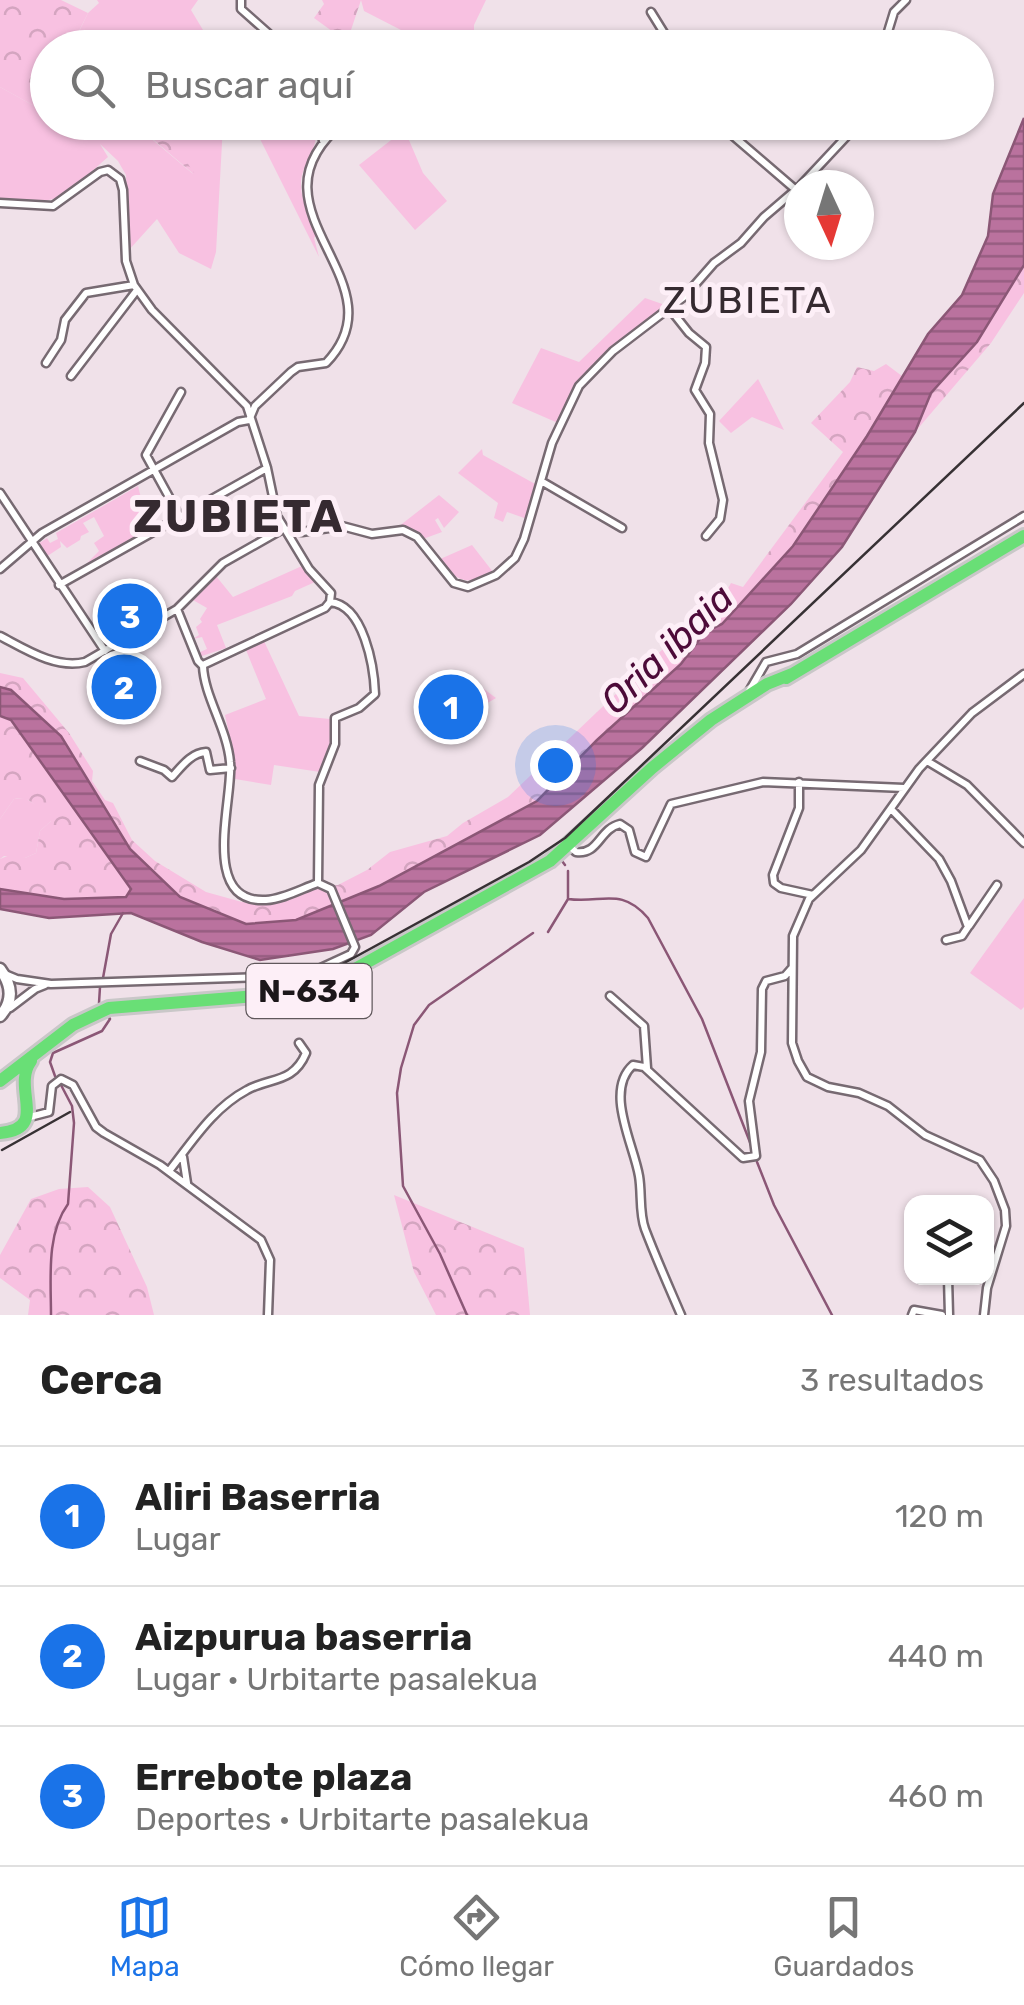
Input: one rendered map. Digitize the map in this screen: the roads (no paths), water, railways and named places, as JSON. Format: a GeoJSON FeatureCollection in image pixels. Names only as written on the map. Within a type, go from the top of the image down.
{"type":"FeatureCollection","features":[{"type":"Feature","properties":{"kind":"highway","name":"N-634"},"geometry":{"type":"LineString","coordinates":[[0,1084],[79,1021],[116,1006],[317,989],[537,869],[569,846],[679,747],[746,700],[769,677],[792,674],[1024,534]]}},
{"type":"Feature","properties":{"kind":"highway"},"geometry":{"type":"LineString","coordinates":[[0,1133],[17,1128],[26,1118],[24,1073],[35,1054]]}},
{"type":"Feature","properties":{"kind":"highway"},"geometry":{"type":"LineString","coordinates":[[0,1084],[24,1094]]}},
{"type":"Feature","properties":{"kind":"street"},"geometry":{"type":"LineString","coordinates":[[242,0],[241,10],[264,30]]}},
{"type":"Feature","properties":{"kind":"street"},"geometry":{"type":"LineString","coordinates":[[887,30],[894,12],[906,0]]}},
{"type":"Feature","properties":{"kind":"street"},"geometry":{"type":"LineString","coordinates":[[651,12],[662,30]]}},
{"type":"Feature","properties":{"kind":"street"},"geometry":{"type":"LineString","coordinates":[[739,140],[784,176]]}},
{"type":"Feature","properties":{"kind":"street"},"geometry":{"type":"LineString","coordinates":[[814,170],[843,140]]}},
{"type":"Feature","properties":{"kind":"street"},"geometry":{"type":"LineString","coordinates":[[249,420],[256,406],[298,367],[326,363],[350,322],[338,271],[304,186],[323,142]]}},
{"type":"Feature","properties":{"kind":"street"},"geometry":{"type":"LineString","coordinates":[[0,203],[53,206],[100,172],[115,173],[124,190],[126,260],[135,288],[246,406],[267,468],[277,516],[330,593],[330,602],[322,610],[202,666]]}},
{"type":"Feature","properties":{"kind":"street"},"geometry":{"type":"LineString","coordinates":[[0,636],[46,658],[68,664],[85,662],[177,609],[223,562],[283,529],[302,532],[342,526],[372,534],[408,531],[454,583],[468,587],[496,575],[515,558],[552,443],[579,386],[614,351],[670,309],[784,199]]}},
{"type":"Feature","properties":{"kind":"street"},"geometry":{"type":"LineString","coordinates":[[46,363],[61,340],[65,320],[86,293],[135,288]]}},
{"type":"Feature","properties":{"kind":"street"},"geometry":{"type":"LineString","coordinates":[[71,376],[135,288]]}},
{"type":"Feature","properties":{"kind":"street"},"geometry":{"type":"LineString","coordinates":[[670,309],[688,333],[706,346],[705,364],[695,390],[710,414],[709,443],[723,500],[720,519],[706,536]]}},
{"type":"Feature","properties":{"kind":"street"},"geometry":{"type":"LineString","coordinates":[[177,518],[146,455],[182,392]]}},
{"type":"Feature","properties":{"kind":"street"},"geometry":{"type":"LineString","coordinates":[[0,569],[30,540],[238,422],[249,420]]}},
{"type":"Feature","properties":{"kind":"street"},"geometry":{"type":"LineString","coordinates":[[59,585],[267,468]]}},
{"type":"Feature","properties":{"kind":"street"},"geometry":{"type":"LineString","coordinates":[[541,480],[622,528]]}},
{"type":"Feature","properties":{"kind":"street"},"geometry":{"type":"LineString","coordinates":[[0,492],[104,652]]}},
{"type":"Feature","properties":{"kind":"street"},"geometry":{"type":"LineString","coordinates":[[769,677],[770,660],[797,654],[1024,516]]}},
{"type":"Feature","properties":{"kind":"street"},"geometry":{"type":"LineString","coordinates":[[318,883],[319,785],[335,744],[335,718],[358,708],[374,694],[374,663],[358,624],[340,603],[330,602]]}},
{"type":"Feature","properties":{"kind":"street"},"geometry":{"type":"LineString","coordinates":[[1,970],[18,980],[51,984],[293,976],[350,954],[355,946],[331,889],[318,883],[269,900],[256,900],[236,888],[229,877],[223,853],[231,768],[223,726],[177,609]]}},
{"type":"Feature","properties":{"kind":"street"},"geometry":{"type":"LineString","coordinates":[[984,1315],[987,1288],[1006,1226],[1005,1210],[994,1181],[980,1160],[924,1135],[888,1106],[808,1078],[792,1043],[792,968],[795,926],[813,895],[853,859],[926,761],[977,709],[1024,674]]}},
{"type":"Feature","properties":{"kind":"street"},"geometry":{"type":"LineString","coordinates":[[140,761],[172,777],[188,760],[206,752],[210,770],[231,768]]}},
{"type":"Feature","properties":{"kind":"street"},"geometry":{"type":"LineString","coordinates":[[926,761],[968,784],[1024,843]]}},
{"type":"Feature","properties":{"kind":"street"},"geometry":{"type":"LineString","coordinates":[[569,846],[576,852],[587,852],[604,832],[620,824],[629,830],[635,852],[644,858],[650,854],[666,811],[674,802],[744,785],[799,782],[904,788]]}},
{"type":"Feature","properties":{"kind":"street"},"geometry":{"type":"LineString","coordinates":[[799,782],[799,808],[772,874],[774,883],[781,888],[813,895]]}},
{"type":"Feature","properties":{"kind":"street"},"geometry":{"type":"LineString","coordinates":[[891,808],[938,859],[951,881],[968,927]]}},
{"type":"Feature","properties":{"kind":"street"},"geometry":{"type":"LineString","coordinates":[[946,940],[962,936],[996,884]]}},
{"type":"Feature","properties":{"kind":"street"},"geometry":{"type":"LineString","coordinates":[[681,1315],[645,1230],[639,1174],[623,1113],[627,1070],[633,1065],[647,1069],[743,1158],[756,1156],[749,1101],[761,1052],[762,989],[766,981],[785,976],[792,968]]}},
{"type":"Feature","properties":{"kind":"street"},"geometry":{"type":"LineString","coordinates":[[0,1016],[10,996],[1,970]]}},
{"type":"Feature","properties":{"kind":"street"},"geometry":{"type":"LineString","coordinates":[[0,1016],[35,988],[51,984]]}},
{"type":"Feature","properties":{"kind":"street"},"geometry":{"type":"LineString","coordinates":[[610,996],[644,1026],[647,1069]]}},
{"type":"Feature","properties":{"kind":"street"},"geometry":{"type":"LineString","coordinates":[[170,1171],[216,1111],[251,1087],[279,1081],[292,1072],[306,1053],[300,1043]]}},
{"type":"Feature","properties":{"kind":"street"},"geometry":{"type":"LineString","coordinates":[[26,1118],[50,1112],[52,1086],[60,1079],[74,1085],[96,1126],[170,1171],[252,1231],[268,1251],[268,1315]]}},
{"type":"Feature","properties":{"kind":"street"},"geometry":{"type":"LineString","coordinates":[[183,1157],[187,1184]]}},
{"type":"Feature","properties":{"kind":"street"},"geometry":{"type":"LineString","coordinates":[[912,1315],[914,1310],[946,1315],[948,1285]]}},
{"type":"Feature","properties":{"kind":"waterway"},"geometry":{"type":"LineString","coordinates":[[562,861],[565,865]]}},
{"type":"Feature","properties":{"kind":"waterway"},"geometry":{"type":"LineString","coordinates":[[548,932],[568,899],[568,871]]}},
{"type":"Feature","properties":{"kind":"waterway"},"geometry":{"type":"LineString","coordinates":[[568,899],[620,899],[648,918],[702,1019],[753,1150]]}},
{"type":"Feature","properties":{"kind":"waterway"},"geometry":{"type":"LineString","coordinates":[[103,978],[111,934],[123,913]]}},
{"type":"Feature","properties":{"kind":"waterway"},"geometry":{"type":"LineString","coordinates":[[467,1315],[403,1186],[397,1093],[401,1068],[414,1025],[429,1005],[533,933]]}},
{"type":"Feature","properties":{"kind":"waterway"},"geometry":{"type":"LineString","coordinates":[[99,1003],[100,987]]}},
{"type":"Feature","properties":{"kind":"waterway"},"geometry":{"type":"LineString","coordinates":[[55,1076],[50,1062],[53,1053],[102,1031],[110,1019],[107,1014]]}},
{"type":"Feature","properties":{"kind":"waterway"},"geometry":{"type":"LineString","coordinates":[[51,1315],[53,1243],[68,1204],[74,1123],[72,1106],[61,1085]]}},
{"type":"Feature","properties":{"kind":"waterway"},"geometry":{"type":"LineString","coordinates":[[757,1162],[774,1205],[832,1315]]}},
{"type":"Feature","properties":{"kind":"railway"},"geometry":{"type":"LineString","coordinates":[[304,985],[529,862],[565,838],[1024,403]]}},
{"type":"Feature","properties":{"kind":"railway"},"geometry":{"type":"LineString","coordinates":[[2,1150],[70,1112]]}},
{"type":"Feature","properties":{"kind":"place","name":"Errebote plaza"},"geometry":{"type":"Point","coordinates":[130,616]}},
{"type":"Feature","properties":{"kind":"place","name":"Aizpurua baserria"},"geometry":{"type":"Point","coordinates":[124,687]}},
{"type":"Feature","properties":{"kind":"place","name":"Aliri Baserria"},"geometry":{"type":"Point","coordinates":[451,707]}},
{"type":"Feature","properties":{"kind":"district","name":"ZUBIETA"},"geometry":{"type":"Point","coordinates":[748,300]}},
{"type":"Feature","properties":{"kind":"district","name":"ZUBIETA"},"geometry":{"type":"Point","coordinates":[239,516]}},
{"type":"Feature","properties":{"kind":"water label","name":"Oria ibaia"},"geometry":{"type":"Point","coordinates":[667,649]}}]}
